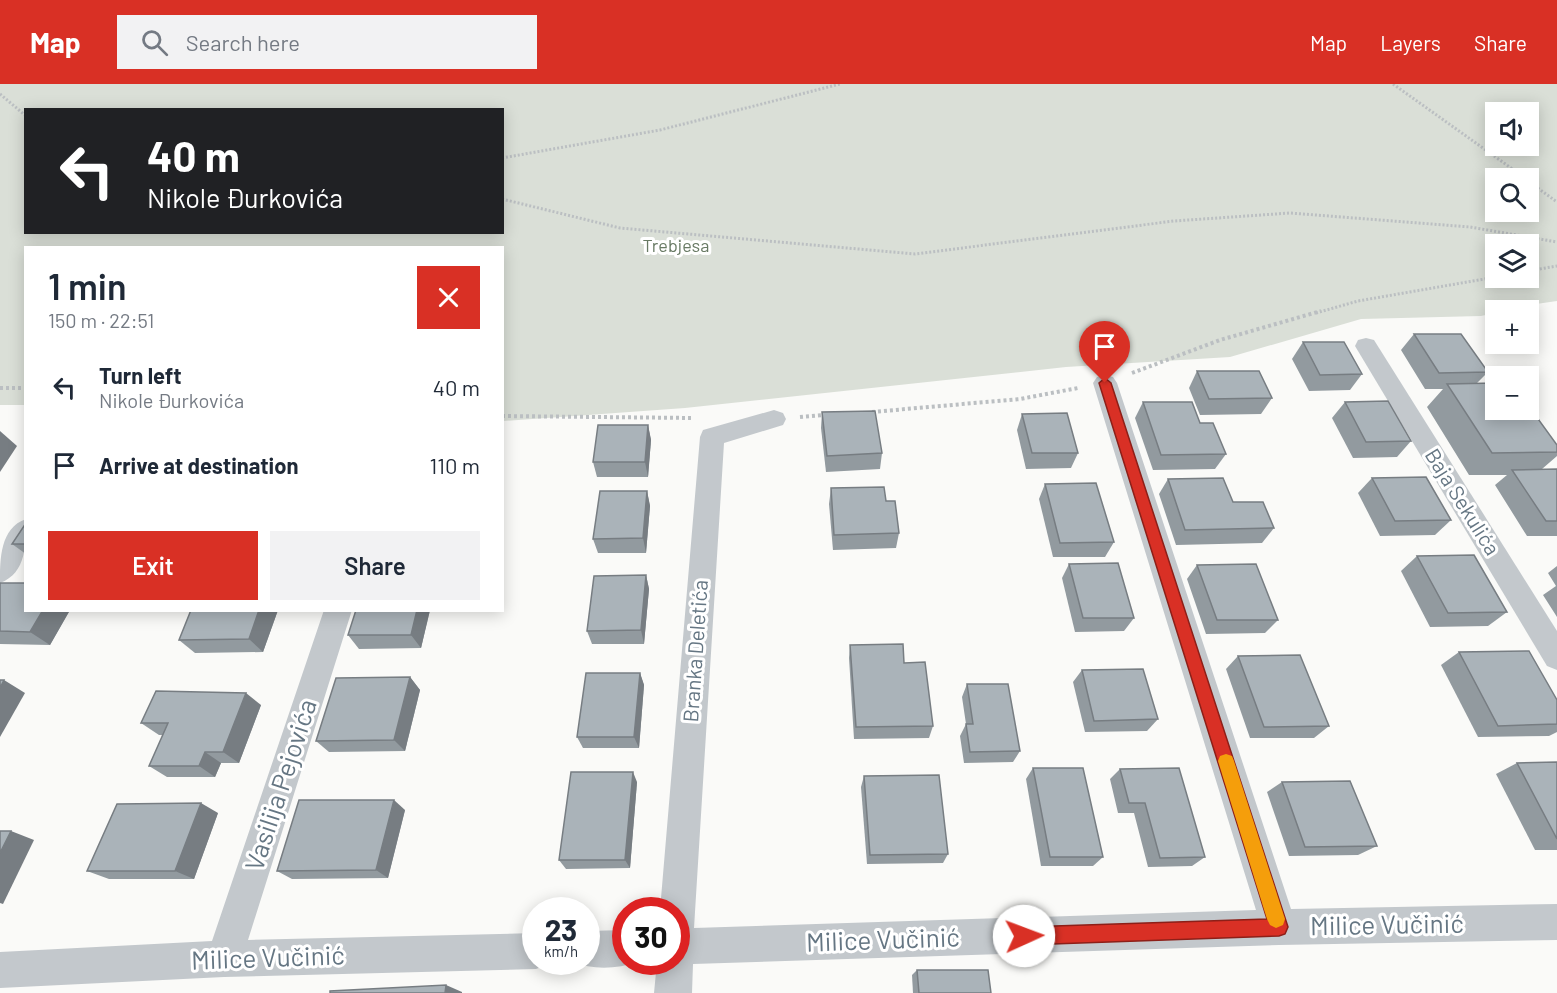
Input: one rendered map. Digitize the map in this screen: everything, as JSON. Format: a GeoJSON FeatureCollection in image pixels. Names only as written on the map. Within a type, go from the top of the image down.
{"type":"FeatureCollection","features":[{"type":"Feature","properties":{"kind":"street","name":"Baja Sekulića"},"geometry":{"type":"LineString","coordinates":[[1366,346],[1557,657]]}},
{"type":"Feature","properties":{"kind":"street"},"geometry":{"type":"LineString","coordinates":[[1105,383],[1279,927]]}},
{"type":"Feature","properties":{"kind":"street","name":"Branka Deletića"},"geometry":{"type":"LineString","coordinates":[[678,897],[712,437],[774,419]]}},
{"type":"Feature","properties":{"kind":"street"},"geometry":{"type":"LineString","coordinates":[[0,571],[24,533]]}},
{"type":"Feature","properties":{"kind":"street","name":"Vasilija Pejovića"},"geometry":{"type":"LineString","coordinates":[[224,959],[337,612]]}},
{"type":"Feature","properties":{"kind":"street","name":"Milice Vučinić"},"geometry":{"type":"LineString","coordinates":[[690,947],[1279,927],[1557,922]]}},
{"type":"Feature","properties":{"kind":"street","name":"Milice Vučinić"},"geometry":{"type":"LineString","coordinates":[[0,970],[224,959],[522,951]]}},
{"type":"Feature","properties":{"kind":"street"},"geometry":{"type":"LineString","coordinates":[[673,993],[674,975]]}},
{"type":"Feature","properties":{"kind":"path"},"geometry":{"type":"LineString","coordinates":[[504,158],[660,130],[840,84]]}},
{"type":"Feature","properties":{"kind":"path"},"geometry":{"type":"LineString","coordinates":[[1393,84],[1510,168]]}},
{"type":"Feature","properties":{"kind":"path"},"geometry":{"type":"LineString","coordinates":[[0,94],[24,114]]}},
{"type":"Feature","properties":{"kind":"path"},"geometry":{"type":"LineString","coordinates":[[1539,190],[1557,202]]}},
{"type":"Feature","properties":{"kind":"path"},"geometry":{"type":"LineString","coordinates":[[504,200],[620,228],[915,254],[1174,221],[1290,213],[1470,227],[1557,242]]}},
{"type":"Feature","properties":{"kind":"path"},"geometry":{"type":"LineString","coordinates":[[1539,269],[1557,266]]}},
{"type":"Feature","properties":{"kind":"path"},"geometry":{"type":"LineString","coordinates":[[868,412],[1020,399],[1105,383],[1220,340],[1358,301],[1485,279]]}},
{"type":"Feature","properties":{"kind":"path"},"geometry":{"type":"LineString","coordinates":[[0,388],[24,388]]}},
{"type":"Feature","properties":{"kind":"path"},"geometry":{"type":"LineString","coordinates":[[774,419],[833,415]]}},
{"type":"Feature","properties":{"kind":"path"},"geometry":{"type":"LineString","coordinates":[[504,416],[703,418]]}},
{"type":"Feature","properties":{"kind":"green space","name":"Trebjesa"},"geometry":{"type":"Polygon","coordinates":[[[0,84],[1557,84],[1557,301],[1539,304],[1539,300],[1485,300],[1485,315],[1481,316],[1361,319],[1230,357],[1066,367],[685,408],[504,421],[504,246],[24,246],[24,405],[0,405],[0,84]]]}},
{"type":"Feature","properties":{"kind":"building"},"geometry":{"type":"Polygon","coordinates":[[[1414,334],[1461,334],[1485,368],[1485,372],[1439,373],[1414,334]]]}},
{"type":"Feature","properties":{"kind":"building"},"geometry":{"type":"Polygon","coordinates":[[[1303,342],[1344,342],[1362,374],[1320,375],[1303,342]]]}},
{"type":"Feature","properties":{"kind":"building"},"geometry":{"type":"Polygon","coordinates":[[[1197,371],[1259,371],[1272,398],[1209,399],[1197,371]]]}},
{"type":"Feature","properties":{"kind":"building"},"geometry":{"type":"Polygon","coordinates":[[[1485,383],[1485,420],[1539,420],[1557,445],[1557,452],[1492,453],[1447,384],[1485,383]]]}},
{"type":"Feature","properties":{"kind":"building"},"geometry":{"type":"Polygon","coordinates":[[[1388,401],[1411,441],[1366,442],[1345,402],[1388,401]]]}},
{"type":"Feature","properties":{"kind":"building"},"geometry":{"type":"Polygon","coordinates":[[[1143,402],[1192,402],[1200,423],[1213,423],[1226,454],[1161,455],[1143,402]]]}},
{"type":"Feature","properties":{"kind":"building"},"geometry":{"type":"Polygon","coordinates":[[[875,411],[882,453],[827,456],[822,412],[875,411]]]}},
{"type":"Feature","properties":{"kind":"building"},"geometry":{"type":"Polygon","coordinates":[[[1067,413],[1078,453],[1032,453],[1022,414],[1067,413]]]}},
{"type":"Feature","properties":{"kind":"building"},"geometry":{"type":"Polygon","coordinates":[[[598,425],[648,425],[645,462],[593,462],[598,425]]]}},
{"type":"Feature","properties":{"kind":"building"},"geometry":{"type":"Polygon","coordinates":[[[1557,469],[1557,521],[1546,521],[1512,470],[1557,469]]]}},
{"type":"Feature","properties":{"kind":"building"},"geometry":{"type":"Polygon","coordinates":[[[1426,477],[1451,520],[1395,521],[1372,478],[1426,477]]]}},
{"type":"Feature","properties":{"kind":"building"},"geometry":{"type":"Polygon","coordinates":[[[1223,478],[1233,502],[1263,502],[1274,528],[1185,530],[1168,479],[1223,478]]]}},
{"type":"Feature","properties":{"kind":"building"},"geometry":{"type":"Polygon","coordinates":[[[1096,483],[1114,542],[1060,543],[1045,484],[1096,483]]]}},
{"type":"Feature","properties":{"kind":"building"},"geometry":{"type":"Polygon","coordinates":[[[884,487],[886,501],[895,501],[899,533],[834,535],[831,488],[884,487]]]}},
{"type":"Feature","properties":{"kind":"building"},"geometry":{"type":"Polygon","coordinates":[[[600,491],[647,491],[643,538],[593,539],[600,491]]]}},
{"type":"Feature","properties":{"kind":"building"},"geometry":{"type":"Polygon","coordinates":[[[24,526],[24,544],[12,544],[24,526]]]}},
{"type":"Feature","properties":{"kind":"building"},"geometry":{"type":"Polygon","coordinates":[[[1474,555],[1507,612],[1448,613],[1417,556],[1474,555]]]}},
{"type":"Feature","properties":{"kind":"building"},"geometry":{"type":"Polygon","coordinates":[[[1118,563],[1134,618],[1083,618],[1069,564],[1118,563]]]}},
{"type":"Feature","properties":{"kind":"building"},"geometry":{"type":"Polygon","coordinates":[[[1256,564],[1278,620],[1217,620],[1197,565],[1256,564]]]}},
{"type":"Feature","properties":{"kind":"building"},"geometry":{"type":"Polygon","coordinates":[[[646,575],[641,630],[587,631],[594,576],[646,575]]]}},
{"type":"Feature","properties":{"kind":"building"},"geometry":{"type":"Polygon","coordinates":[[[0,583],[24,583],[24,612],[42,612],[30,632],[0,631],[0,583]]]}},
{"type":"Feature","properties":{"kind":"building"},"geometry":{"type":"Polygon","coordinates":[[[190,612],[258,612],[249,639],[179,640],[190,612]]]}},
{"type":"Feature","properties":{"kind":"building"},"geometry":{"type":"Polygon","coordinates":[[[355,612],[417,612],[411,635],[348,635],[355,612]]]}},
{"type":"Feature","properties":{"kind":"building"},"geometry":{"type":"Polygon","coordinates":[[[903,644],[904,663],[925,662],[933,726],[856,727],[850,645],[903,644]]]}},
{"type":"Feature","properties":{"kind":"building"},"geometry":{"type":"Polygon","coordinates":[[[1529,651],[1557,700],[1557,724],[1498,726],[1459,652],[1529,651]]]}},
{"type":"Feature","properties":{"kind":"building"},"geometry":{"type":"Polygon","coordinates":[[[1300,655],[1329,726],[1264,727],[1238,656],[1300,655]]]}},
{"type":"Feature","properties":{"kind":"building"},"geometry":{"type":"Polygon","coordinates":[[[1143,669],[1158,719],[1094,721],[1082,670],[1143,669]]]}},
{"type":"Feature","properties":{"kind":"building"},"geometry":{"type":"Polygon","coordinates":[[[586,673],[640,673],[634,737],[577,737],[586,673]]]}},
{"type":"Feature","properties":{"kind":"building"},"geometry":{"type":"Polygon","coordinates":[[[410,677],[394,740],[316,741],[336,678],[410,677]]]}},
{"type":"Feature","properties":{"kind":"building"},"geometry":{"type":"Polygon","coordinates":[[[967,684],[1008,684],[1020,751],[970,752],[966,724],[973,724],[967,684]]]}},
{"type":"Feature","properties":{"kind":"building"},"geometry":{"type":"Polygon","coordinates":[[[156,691],[246,693],[223,752],[205,752],[199,766],[149,766],[168,723],[141,723],[156,691]]]}},
{"type":"Feature","properties":{"kind":"building"},"geometry":{"type":"Polygon","coordinates":[[[1557,762],[1557,839],[1517,763],[1557,762]]]}},
{"type":"Feature","properties":{"kind":"building"},"geometry":{"type":"Polygon","coordinates":[[[1033,768],[1083,768],[1103,857],[1050,857],[1033,768]]]}},
{"type":"Feature","properties":{"kind":"building"},"geometry":{"type":"Polygon","coordinates":[[[1179,768],[1205,857],[1160,858],[1145,803],[1129,803],[1120,769],[1179,768]]]}},
{"type":"Feature","properties":{"kind":"building"},"geometry":{"type":"Polygon","coordinates":[[[571,772],[633,772],[625,860],[559,860],[571,772]]]}},
{"type":"Feature","properties":{"kind":"building"},"geometry":{"type":"Polygon","coordinates":[[[939,775],[948,854],[870,855],[864,776],[939,775]]]}},
{"type":"Feature","properties":{"kind":"building"},"geometry":{"type":"Polygon","coordinates":[[[1350,781],[1377,846],[1305,847],[1282,782],[1350,781]]]}},
{"type":"Feature","properties":{"kind":"building"},"geometry":{"type":"Polygon","coordinates":[[[299,800],[394,800],[376,870],[277,871],[299,800]]]}},
{"type":"Feature","properties":{"kind":"building"},"geometry":{"type":"Polygon","coordinates":[[[201,803],[175,871],[87,871],[117,804],[201,803]]]}},
{"type":"Feature","properties":{"kind":"building"},"geometry":{"type":"Polygon","coordinates":[[[0,831],[11,831],[0,853],[0,831]]]}},
{"type":"Feature","properties":{"kind":"building"},"geometry":{"type":"Polygon","coordinates":[[[917,970],[988,970],[991,993],[919,993],[917,970]]]}},
{"type":"Feature","properties":{"kind":"building"},"geometry":{"type":"Polygon","coordinates":[[[446,985],[445,993],[330,993],[330,991],[446,985]]]}},
{"type":"Feature","properties":{"kind":"slow traffic"},"geometry":{"type":"LineString","coordinates":[[1226,761],[1276,919]]}},
{"type":"Feature","properties":{"kind":"route"},"geometry":{"type":"LineString","coordinates":[[1024,936],[1279,927],[1105,383]]}}]}
